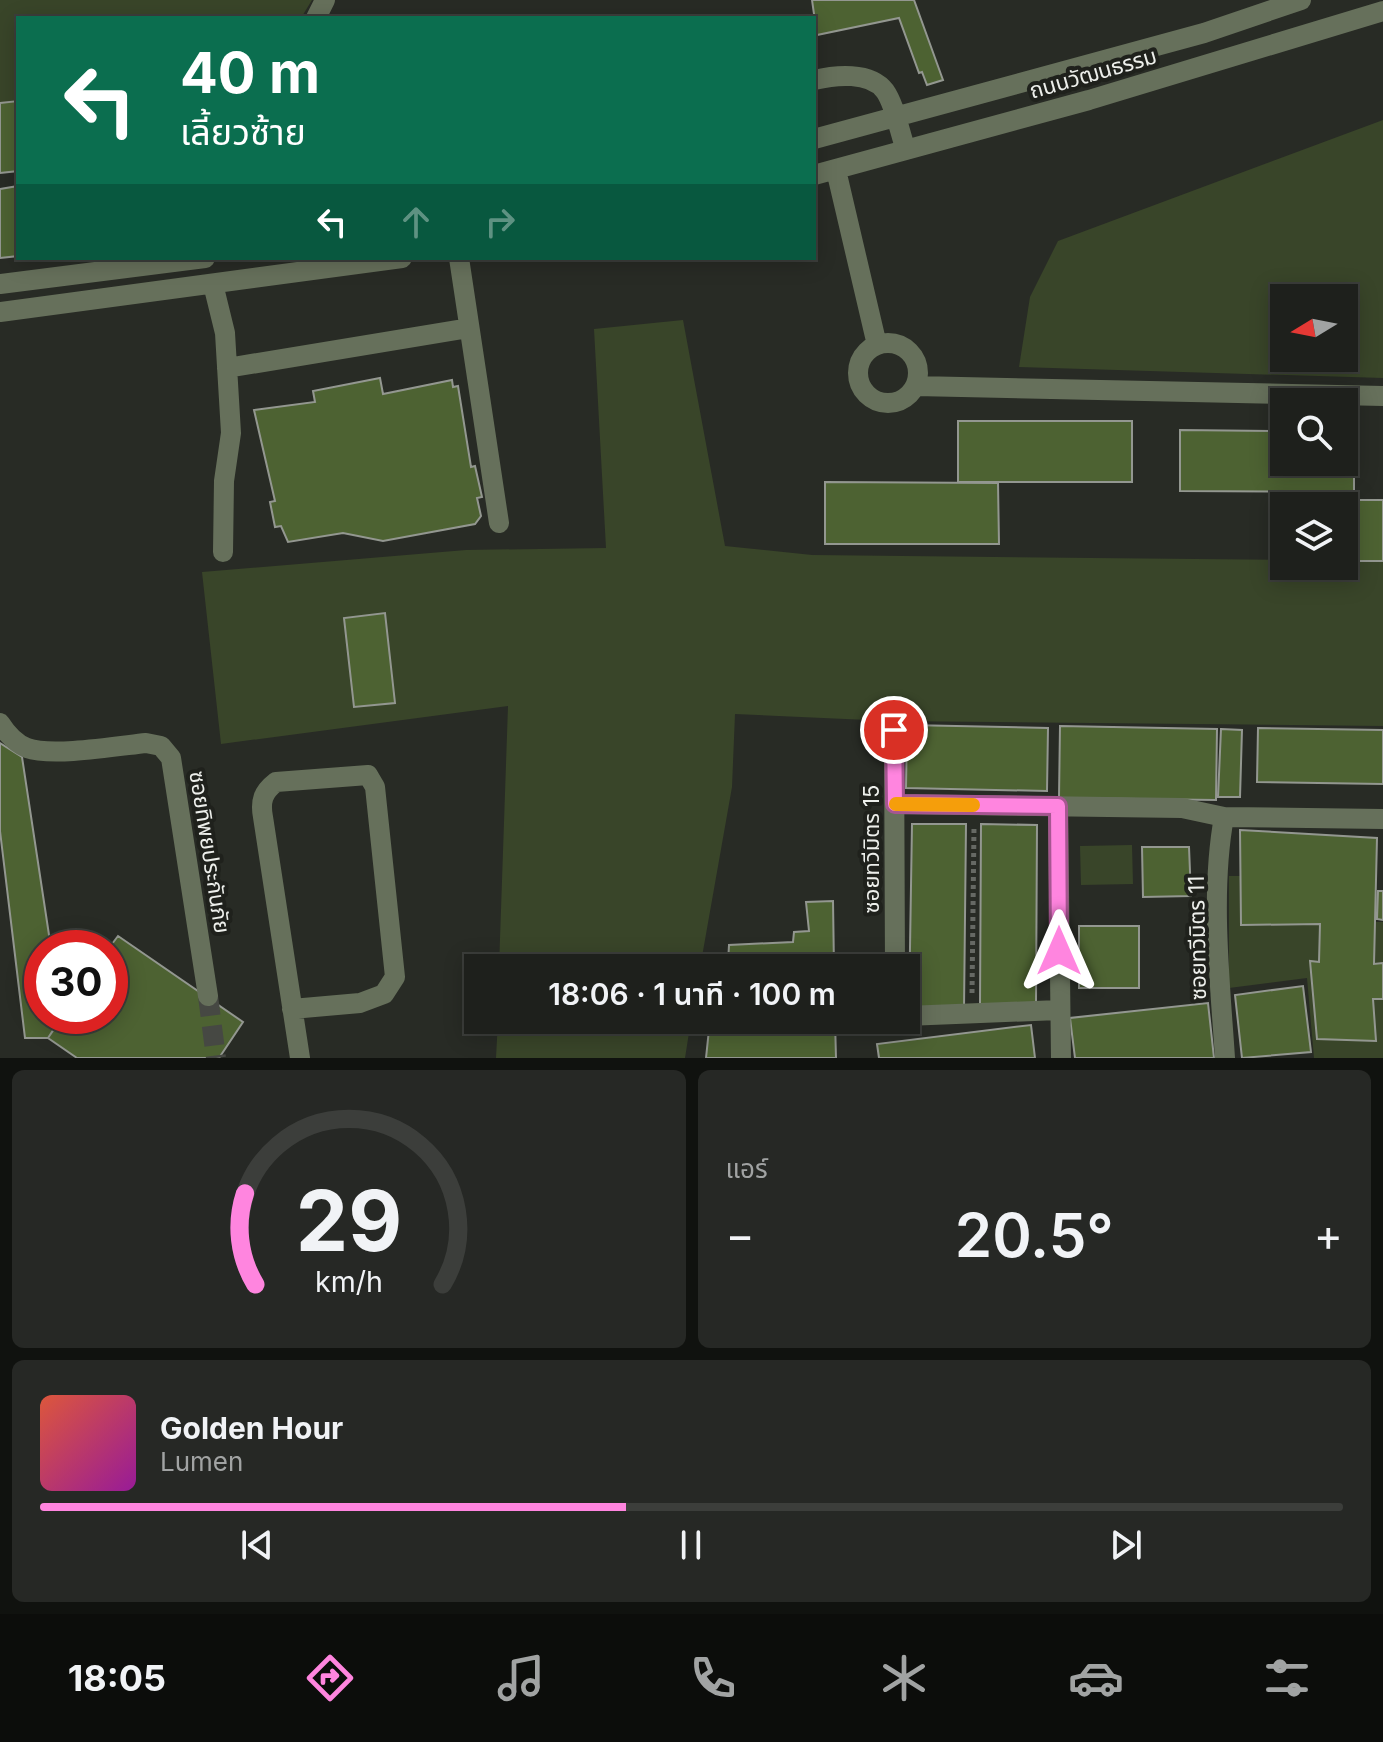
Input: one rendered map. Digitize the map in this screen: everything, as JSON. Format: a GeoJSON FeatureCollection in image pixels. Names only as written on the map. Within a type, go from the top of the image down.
{"type":"FeatureCollection","features":[{"type":"Feature","properties":{"kind":"street","name":"ถนนวัฒนธรรม"},"geometry":{"type":"LineString","coordinates":[[816,138],[1204,33],[1301,0]]}},
{"type":"Feature","properties":{"kind":"street","name":"ถนนวัฒนธรรม"},"geometry":{"type":"LineString","coordinates":[[816,175],[1103,96],[1370,9]]}},
{"type":"Feature","properties":{"kind":"street"},"geometry":{"type":"LineString","coordinates":[[816,80],[834,75],[853,76],[871,81],[885,90],[906,150]]}},
{"type":"Feature","properties":{"kind":"street"},"geometry":{"type":"LineString","coordinates":[[836,170],[877,345]]}},
{"type":"Feature","properties":{"kind":"street"},"geometry":{"type":"LineString","coordinates":[[0,284],[189,260]]}},
{"type":"Feature","properties":{"kind":"street"},"geometry":{"type":"LineString","coordinates":[[0,312],[213,284],[280,266],[372,260]]}},
{"type":"Feature","properties":{"kind":"street"},"geometry":{"type":"LineString","coordinates":[[459,260],[499,523]]}},
{"type":"Feature","properties":{"kind":"street"},"geometry":{"type":"LineString","coordinates":[[213,284],[225,333],[231,433],[224,481],[223,552]]}},
{"type":"Feature","properties":{"kind":"street"},"geometry":{"type":"LineString","coordinates":[[227,368],[469,328]]}},
{"type":"Feature","properties":{"kind":"street"},"geometry":{"type":"LineString","coordinates":[[897,344],[906,349],[917,366],[916,386],[910,395],[893,404],[883,404],[866,394],[858,377],[862,357],[877,345],[897,344]]}},
{"type":"Feature","properties":{"kind":"street"},"geometry":{"type":"LineString","coordinates":[[916,386],[1383,396]]}},
{"type":"Feature","properties":{"kind":"street","name":"ซอยทิพยประกันภัย"},"geometry":{"type":"LineString","coordinates":[[0,723],[8,736],[28,748],[51,751],[146,743],[161,746],[171,758],[208,996]]}},
{"type":"Feature","properties":{"kind":"street","name":"ซอยทวีมิตร 15"},"geometry":{"type":"LineString","coordinates":[[894,730],[895,954]]}},
{"type":"Feature","properties":{"kind":"street"},"geometry":{"type":"LineString","coordinates":[[292,1009],[360,1003],[384,994],[395,977],[375,787],[368,775],[276,782],[266,790],[261,805],[292,1009],[300,1058]]}},
{"type":"Feature","properties":{"kind":"street"},"geometry":{"type":"LineString","coordinates":[[895,804],[1182,808],[1224,817],[1383,819]]}},
{"type":"Feature","properties":{"kind":"street"},"geometry":{"type":"LineString","coordinates":[[1058,806],[1061,1058]]}},
{"type":"Feature","properties":{"kind":"street","name":"ซอยทวีมิตร 11"},"geometry":{"type":"LineString","coordinates":[[1224,817],[1220,839],[1217,944],[1225,1058]]}},
{"type":"Feature","properties":{"kind":"street"},"geometry":{"type":"LineString","coordinates":[[920,1016],[1059,1010]]}},
{"type":"Feature","properties":{"kind":"path"},"geometry":{"type":"LineString","coordinates":[[972,1014],[974,805]]}},
{"type":"Feature","properties":{"kind":"green space"},"geometry":{"type":"Polygon","coordinates":[[[0,0],[312,0],[302,16],[16,16],[16,100],[0,103],[0,0]]]}},
{"type":"Feature","properties":{"kind":"green space"},"geometry":{"type":"Polygon","coordinates":[[[1383,120],[1383,378],[1019,367],[1030,297],[1058,241],[1383,120]]]}},
{"type":"Feature","properties":{"kind":"green space"},"geometry":{"type":"Polygon","coordinates":[[[683,320],[725,546],[812,555],[1270,560],[1270,580],[1358,580],[1358,560],[1383,561],[1383,726],[890,721],[735,714],[732,787],[702,954],[499,954],[508,706],[221,744],[202,572],[466,550],[606,548],[594,329],[683,320]]]}},
{"type":"Feature","properties":{"kind":"green space"},"geometry":{"type":"Polygon","coordinates":[[[1132,845],[1133,884],[1081,885],[1080,846],[1132,845]]]}},
{"type":"Feature","properties":{"kind":"green space"},"geometry":{"type":"Polygon","coordinates":[[[1229,876],[1370,876],[1368,922],[1383,922],[1383,1058],[1314,1058],[1307,978],[1229,988],[1229,876]]]}},
{"type":"Feature","properties":{"kind":"green space"},"geometry":{"type":"Polygon","coordinates":[[[497,1034],[689,1034],[685,1058],[496,1058],[497,1034]]]}},
{"type":"Feature","properties":{"kind":"building"},"geometry":{"type":"Polygon","coordinates":[[[812,0],[914,0],[943,80],[927,85],[922,72],[919,73],[899,18],[817,35],[812,0]]]}},
{"type":"Feature","properties":{"kind":"building"},"geometry":{"type":"Polygon","coordinates":[[[16,101],[16,171],[0,173],[0,103],[16,101]]]}},
{"type":"Feature","properties":{"kind":"building"},"geometry":{"type":"Polygon","coordinates":[[[16,186],[16,256],[0,258],[0,189],[16,186]]]}},
{"type":"Feature","properties":{"kind":"building"},"geometry":{"type":"Polygon","coordinates":[[[380,378],[383,394],[452,380],[453,387],[458,386],[471,467],[475,466],[482,497],[477,498],[481,516],[475,524],[383,541],[343,533],[288,542],[281,526],[275,527],[270,502],[275,501],[254,410],[315,402],[313,391],[380,378]]]}},
{"type":"Feature","properties":{"kind":"building"},"geometry":{"type":"Polygon","coordinates":[[[958,421],[1132,421],[1132,482],[958,482],[958,421]]]}},
{"type":"Feature","properties":{"kind":"building"},"geometry":{"type":"Polygon","coordinates":[[[1180,430],[1270,431],[1270,476],[1354,476],[1354,492],[1180,491],[1180,430]]]}},
{"type":"Feature","properties":{"kind":"building"},"geometry":{"type":"Polygon","coordinates":[[[825,482],[998,483],[999,544],[825,544],[825,482]]]}},
{"type":"Feature","properties":{"kind":"building"},"geometry":{"type":"Polygon","coordinates":[[[1358,500],[1383,500],[1383,561],[1358,561],[1358,500]]]}},
{"type":"Feature","properties":{"kind":"building"},"geometry":{"type":"Polygon","coordinates":[[[385,613],[395,703],[354,707],[344,618],[385,613]]]}},
{"type":"Feature","properties":{"kind":"building"},"geometry":{"type":"Polygon","coordinates":[[[907,725],[1048,728],[1047,791],[906,788],[907,725]]]}},
{"type":"Feature","properties":{"kind":"building"},"geometry":{"type":"Polygon","coordinates":[[[1060,726],[1217,729],[1216,800],[1059,798],[1060,726]]]}},
{"type":"Feature","properties":{"kind":"building"},"geometry":{"type":"Polygon","coordinates":[[[1258,728],[1383,730],[1383,784],[1257,782],[1258,728]]]}},
{"type":"Feature","properties":{"kind":"building"},"geometry":{"type":"Polygon","coordinates":[[[1221,729],[1242,730],[1240,797],[1218,797],[1221,729]]]}},
{"type":"Feature","properties":{"kind":"building"},"geometry":{"type":"Polygon","coordinates":[[[0,743],[22,757],[48,930],[24,930],[24,1030],[0,831],[0,743]]]}},
{"type":"Feature","properties":{"kind":"building"},"geometry":{"type":"Polygon","coordinates":[[[912,824],[966,824],[964,1010],[920,1010],[920,954],[910,954],[912,824]]]}},
{"type":"Feature","properties":{"kind":"building"},"geometry":{"type":"Polygon","coordinates":[[[981,824],[1037,825],[1036,1004],[980,1004],[981,824]]]}},
{"type":"Feature","properties":{"kind":"building"},"geometry":{"type":"Polygon","coordinates":[[[1240,830],[1377,838],[1374,964],[1383,963],[1383,999],[1373,999],[1376,1041],[1317,1039],[1310,961],[1319,962],[1320,924],[1241,925],[1240,830]]]}},
{"type":"Feature","properties":{"kind":"building"},"geometry":{"type":"Polygon","coordinates":[[[1142,847],[1189,847],[1191,896],[1143,897],[1142,847]]]}},
{"type":"Feature","properties":{"kind":"building"},"geometry":{"type":"Polygon","coordinates":[[[1378,891],[1383,891],[1383,920],[1377,919],[1378,891]]]}},
{"type":"Feature","properties":{"kind":"building"},"geometry":{"type":"Polygon","coordinates":[[[833,901],[834,954],[728,954],[729,945],[793,942],[794,932],[809,931],[806,902],[833,901]]]}},
{"type":"Feature","properties":{"kind":"building"},"geometry":{"type":"Polygon","coordinates":[[[1079,926],[1139,926],[1139,988],[1079,988],[1079,926]]]}},
{"type":"Feature","properties":{"kind":"building"},"geometry":{"type":"Polygon","coordinates":[[[128,943],[243,1022],[219,1058],[77,1058],[48,1038],[51,1034],[128,1034],[128,943]]]}},
{"type":"Feature","properties":{"kind":"building"},"geometry":{"type":"Polygon","coordinates":[[[1303,986],[1311,1052],[1242,1058],[1235,995],[1303,986]]]}},
{"type":"Feature","properties":{"kind":"building"},"geometry":{"type":"Polygon","coordinates":[[[1208,1003],[1214,1058],[1075,1058],[1070,1018],[1208,1003]]]}},
{"type":"Feature","properties":{"kind":"building"},"geometry":{"type":"Polygon","coordinates":[[[1031,1025],[1035,1058],[879,1058],[877,1044],[1031,1025]]]}},
{"type":"Feature","properties":{"kind":"building"},"geometry":{"type":"Polygon","coordinates":[[[25,1034],[51,1034],[48,1038],[25,1038],[25,1034]]]}},
{"type":"Feature","properties":{"kind":"building"},"geometry":{"type":"Polygon","coordinates":[[[709,1034],[835,1034],[836,1058],[706,1058],[709,1034]]]}},
{"type":"Feature","properties":{"kind":"tunnel"},"geometry":{"type":"LineString","coordinates":[[208,996],[216,1058]]}},
{"type":"Feature","properties":{"kind":"slow traffic"},"geometry":{"type":"LineString","coordinates":[[896,804],[973,805]]}},
{"type":"Feature","properties":{"kind":"route"},"geometry":{"type":"LineString","coordinates":[[894,730],[895,804],[1058,806],[1059,951]]}}]}
